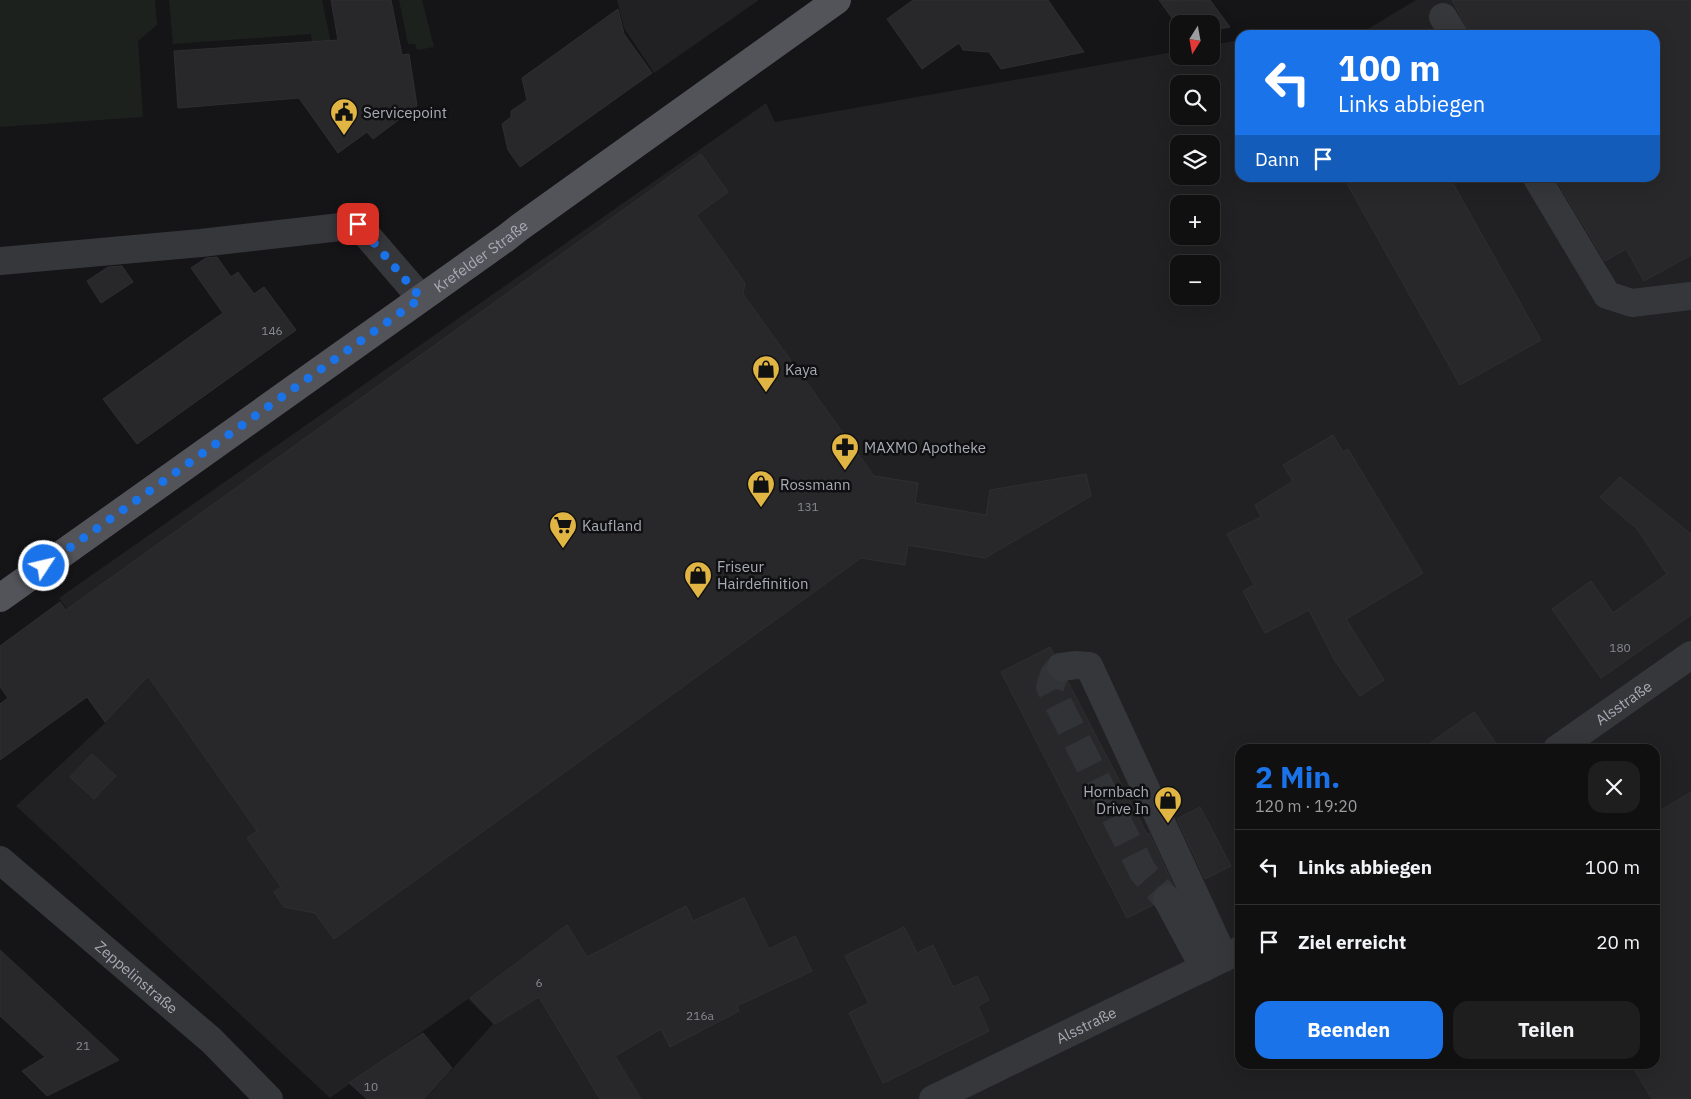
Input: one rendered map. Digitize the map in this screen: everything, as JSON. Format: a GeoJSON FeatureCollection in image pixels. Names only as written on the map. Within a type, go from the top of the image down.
{"type":"FeatureCollection","features":[{"type":"Feature","properties":{"kind":"main road","name":"Krefelder Straße"},"geometry":{"type":"LineString","coordinates":[[0,598],[837,0]]}},
{"type":"Feature","properties":{"kind":"street"},"geometry":{"type":"LineString","coordinates":[[1540,182],[1607,295],[1632,303],[1691,296]]}},
{"type":"Feature","properties":{"kind":"street"},"geometry":{"type":"LineString","coordinates":[[0,261],[202,243],[358,224],[421,298]]}},
{"type":"Feature","properties":{"kind":"street","name":"Alsstraße"},"geometry":{"type":"LineString","coordinates":[[1564,744],[1691,655]]}},
{"type":"Feature","properties":{"kind":"street"},"geometry":{"type":"LineString","coordinates":[[1061,667],[1076,664],[1089,666],[1223,958]]}},
{"type":"Feature","properties":{"kind":"street","name":"Zeppelinstraße"},"geometry":{"type":"LineString","coordinates":[[0,860],[210,1040],[269,1099]]}},
{"type":"Feature","properties":{"kind":"street"},"geometry":{"type":"LineString","coordinates":[[1168,899],[1223,958]]}},
{"type":"Feature","properties":{"kind":"street","name":"Alsstraße"},"geometry":{"type":"LineString","coordinates":[[933,1099],[1223,958]]}},
{"type":"Feature","properties":{"kind":"shaded area"},"geometry":{"type":"Polygon","coordinates":[[[0,0],[155,0],[157,25],[138,41],[143,117],[0,127],[0,0]]]}},
{"type":"Feature","properties":{"kind":"shaded area"},"geometry":{"type":"Polygon","coordinates":[[[169,0],[322,0],[333,52],[313,53],[311,34],[173,44],[169,0]]]}},
{"type":"Feature","properties":{"kind":"shaded area"},"geometry":{"type":"Polygon","coordinates":[[[399,0],[422,0],[434,47],[417,50],[415,44],[408,44],[399,0]]]}},
{"type":"Feature","properties":{"kind":"shaded area"},"geometry":{"type":"Polygon","coordinates":[[[617,0],[759,0],[654,73],[624,28],[617,0]]]}},
{"type":"Feature","properties":{"kind":"shaded area"},"geometry":{"type":"Polygon","coordinates":[[[1416,0],[1691,0],[1691,1099],[425,1099],[493,1024],[468,999],[330,1098],[16,806],[104,724],[129,695],[59,598],[766,103],[775,122],[1170,53],[1170,65],[1220,65],[1220,43],[1235,41],[1235,182],[1660,182],[1660,30],[1366,30],[1416,0]]]}},
{"type":"Feature","properties":{"kind":"building"},"geometry":{"type":"Polygon","coordinates":[[[331,0],[391,0],[402,55],[409,54],[417,106],[373,139],[367,132],[338,153],[299,98],[178,108],[174,51],[338,40],[331,0]]]}},
{"type":"Feature","properties":{"kind":"building"},"geometry":{"type":"Polygon","coordinates":[[[913,0],[1048,0],[1084,52],[1001,69],[989,52],[963,50],[959,43],[922,69],[887,19],[913,0]]]}},
{"type":"Feature","properties":{"kind":"building"},"geometry":{"type":"Polygon","coordinates":[[[1159,0],[1210,0],[1230,27],[1220,29],[1220,15],[1170,15],[1159,0]]]}},
{"type":"Feature","properties":{"kind":"building"},"geometry":{"type":"Polygon","coordinates":[[[1452,0],[1691,0],[1691,255],[1644,281],[1626,249],[1605,261],[1557,182],[1660,182],[1660,30],[1468,30],[1452,0]]]}},
{"type":"Feature","properties":{"kind":"building"},"geometry":{"type":"Polygon","coordinates":[[[618,9],[624,34],[652,73],[520,167],[508,150],[502,124],[511,117],[511,111],[527,100],[522,78],[618,9]]]}},
{"type":"Feature","properties":{"kind":"building","name":"Kaufland"},"geometry":{"type":"Polygon","coordinates":[[[701,154],[728,192],[696,215],[745,283],[743,294],[874,476],[918,483],[915,503],[986,515],[990,490],[1086,474],[1091,496],[985,558],[908,545],[905,565],[861,558],[334,939],[315,913],[284,907],[274,892],[281,887],[247,838],[257,831],[148,676],[105,722],[87,697],[0,760],[0,704],[8,698],[0,687],[0,646],[60,602],[66,610],[701,154]]]}},
{"type":"Feature","properties":{"kind":"building"},"geometry":{"type":"Polygon","coordinates":[[[1346,182],[1452,182],[1541,340],[1460,385],[1346,182]]]}},
{"type":"Feature","properties":{"kind":"building"},"geometry":{"type":"Polygon","coordinates":[[[217,257],[231,277],[238,272],[254,294],[264,287],[296,330],[137,444],[103,399],[223,313],[191,268],[206,258],[217,257]]]}},
{"type":"Feature","properties":{"kind":"building"},"geometry":{"type":"Polygon","coordinates":[[[122,266],[133,282],[101,303],[87,281],[108,267],[122,266]]]}},
{"type":"Feature","properties":{"kind":"building"},"geometry":{"type":"Polygon","coordinates":[[[1333,435],[1343,452],[1348,449],[1423,573],[1346,619],[1384,680],[1360,696],[1335,661],[1309,610],[1265,633],[1243,591],[1254,585],[1227,534],[1261,517],[1255,505],[1293,481],[1283,465],[1333,435]]]}},
{"type":"Feature","properties":{"kind":"building"},"geometry":{"type":"Polygon","coordinates":[[[1620,477],[1691,534],[1691,615],[1601,678],[1552,609],[1591,581],[1613,613],[1667,574],[1638,530],[1600,497],[1620,477]]]}},
{"type":"Feature","properties":{"kind":"building"},"geometry":{"type":"Polygon","coordinates":[[[1050,647],[1054,654],[1046,662],[1048,676],[1056,682],[1068,682],[1147,834],[1149,833],[1173,885],[1167,883],[1159,886],[1151,898],[1153,905],[1127,918],[1001,672],[1050,647]]]}},
{"type":"Feature","properties":{"kind":"building"},"geometry":{"type":"Polygon","coordinates":[[[1474,712],[1496,744],[1429,744],[1474,712]]]}},
{"type":"Feature","properties":{"kind":"building"},"geometry":{"type":"Polygon","coordinates":[[[92,754],[116,776],[94,799],[70,777],[92,754]]]}},
{"type":"Feature","properties":{"kind":"building"},"geometry":{"type":"Polygon","coordinates":[[[1691,792],[1691,1099],[1652,1099],[1634,1069],[1660,1069],[1660,811],[1691,792]]]}},
{"type":"Feature","properties":{"kind":"building"},"geometry":{"type":"Polygon","coordinates":[[[1200,807],[1231,866],[1205,879],[1177,819],[1200,807]]]}},
{"type":"Feature","properties":{"kind":"building"},"geometry":{"type":"Polygon","coordinates":[[[744,898],[769,949],[795,936],[812,971],[737,1006],[739,1011],[670,1047],[661,1029],[615,1056],[641,1099],[600,1099],[539,997],[495,1024],[470,998],[567,925],[587,957],[686,906],[693,921],[744,898]]]}},
{"type":"Feature","properties":{"kind":"building"},"geometry":{"type":"Polygon","coordinates":[[[904,927],[917,953],[933,945],[953,987],[977,976],[989,1000],[978,1006],[989,1031],[883,1083],[849,1013],[869,1003],[845,956],[904,927]]]}},
{"type":"Feature","properties":{"kind":"building"},"geometry":{"type":"Polygon","coordinates":[[[0,950],[119,1060],[47,1096],[22,1071],[45,1057],[0,1016],[0,950]]]}},
{"type":"Feature","properties":{"kind":"building"},"geometry":{"type":"Polygon","coordinates":[[[423,1033],[452,1068],[424,1099],[367,1099],[349,1083],[423,1033]]]}},
{"type":"Feature","properties":{"kind":"tunnel"},"geometry":{"type":"LineString","coordinates":[[1061,667],[1054,675],[1050,687],[1143,872],[1167,899]]}},
{"type":"Feature","properties":{"kind":"place","name":"Servicepoint"},"geometry":{"type":"Point","coordinates":[344,136]}},
{"type":"Feature","properties":{"kind":"place","name":"Kaya"},"geometry":{"type":"Point","coordinates":[766,393]}},
{"type":"Feature","properties":{"kind":"place","name":"MAXMO Apotheke"},"geometry":{"type":"Point","coordinates":[845,471]}},
{"type":"Feature","properties":{"kind":"place","name":"Rossmann"},"geometry":{"type":"Point","coordinates":[761,508]}},
{"type":"Feature","properties":{"kind":"place","name":"Kaufland"},"geometry":{"type":"Point","coordinates":[563,549]}},
{"type":"Feature","properties":{"kind":"place","name":"Friseur Hairdefinition"},"geometry":{"type":"Point","coordinates":[698,599]}},
{"type":"Feature","properties":{"kind":"place","name":"Hornbach Drive In"},"geometry":{"type":"Point","coordinates":[1168,824]}},
{"type":"Feature","properties":{"kind":"route"},"geometry":{"type":"LineString","coordinates":[[44,566],[421,298],[358,224]]}}]}
